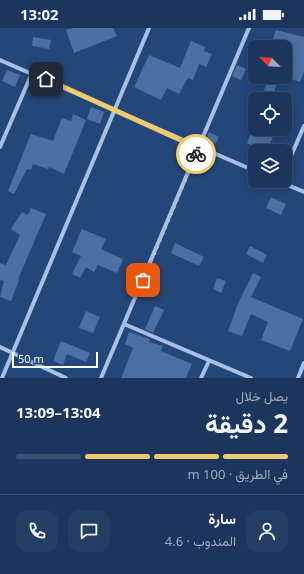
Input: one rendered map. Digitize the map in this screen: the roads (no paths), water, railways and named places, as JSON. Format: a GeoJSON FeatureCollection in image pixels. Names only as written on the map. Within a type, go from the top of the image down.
{"type":"FeatureCollection","features":[{"type":"Feature","properties":{"kind":"street"},"geometry":{"type":"LineString","coordinates":[[2,378],[149,28]]}},
{"type":"Feature","properties":{"kind":"street"},"geometry":{"type":"LineString","coordinates":[[101,378],[249,28]]}},
{"type":"Feature","properties":{"kind":"street"},"geometry":{"type":"LineString","coordinates":[[0,60],[115,109],[198,148],[248,168]]}},
{"type":"Feature","properties":{"kind":"street"},"geometry":{"type":"LineString","coordinates":[[0,147],[32,73]]}},
{"type":"Feature","properties":{"kind":"street"},"geometry":{"type":"LineString","coordinates":[[292,154],[304,126]]}},
{"type":"Feature","properties":{"kind":"street"},"geometry":{"type":"LineString","coordinates":[[292,186],[304,192]]}},
{"type":"Feature","properties":{"kind":"street"},"geometry":{"type":"LineString","coordinates":[[124,324],[251,378]]}},
{"type":"Feature","properties":{"kind":"street"},"geometry":{"type":"LineString","coordinates":[[0,347],[66,378]]}},
{"type":"Feature","properties":{"kind":"street"},"geometry":{"type":"LineString","coordinates":[[202,378],[209,361]]}},
{"type":"Feature","properties":{"kind":"street"},"geometry":{"type":"LineString","coordinates":[[298,378],[304,363]]}}]}
